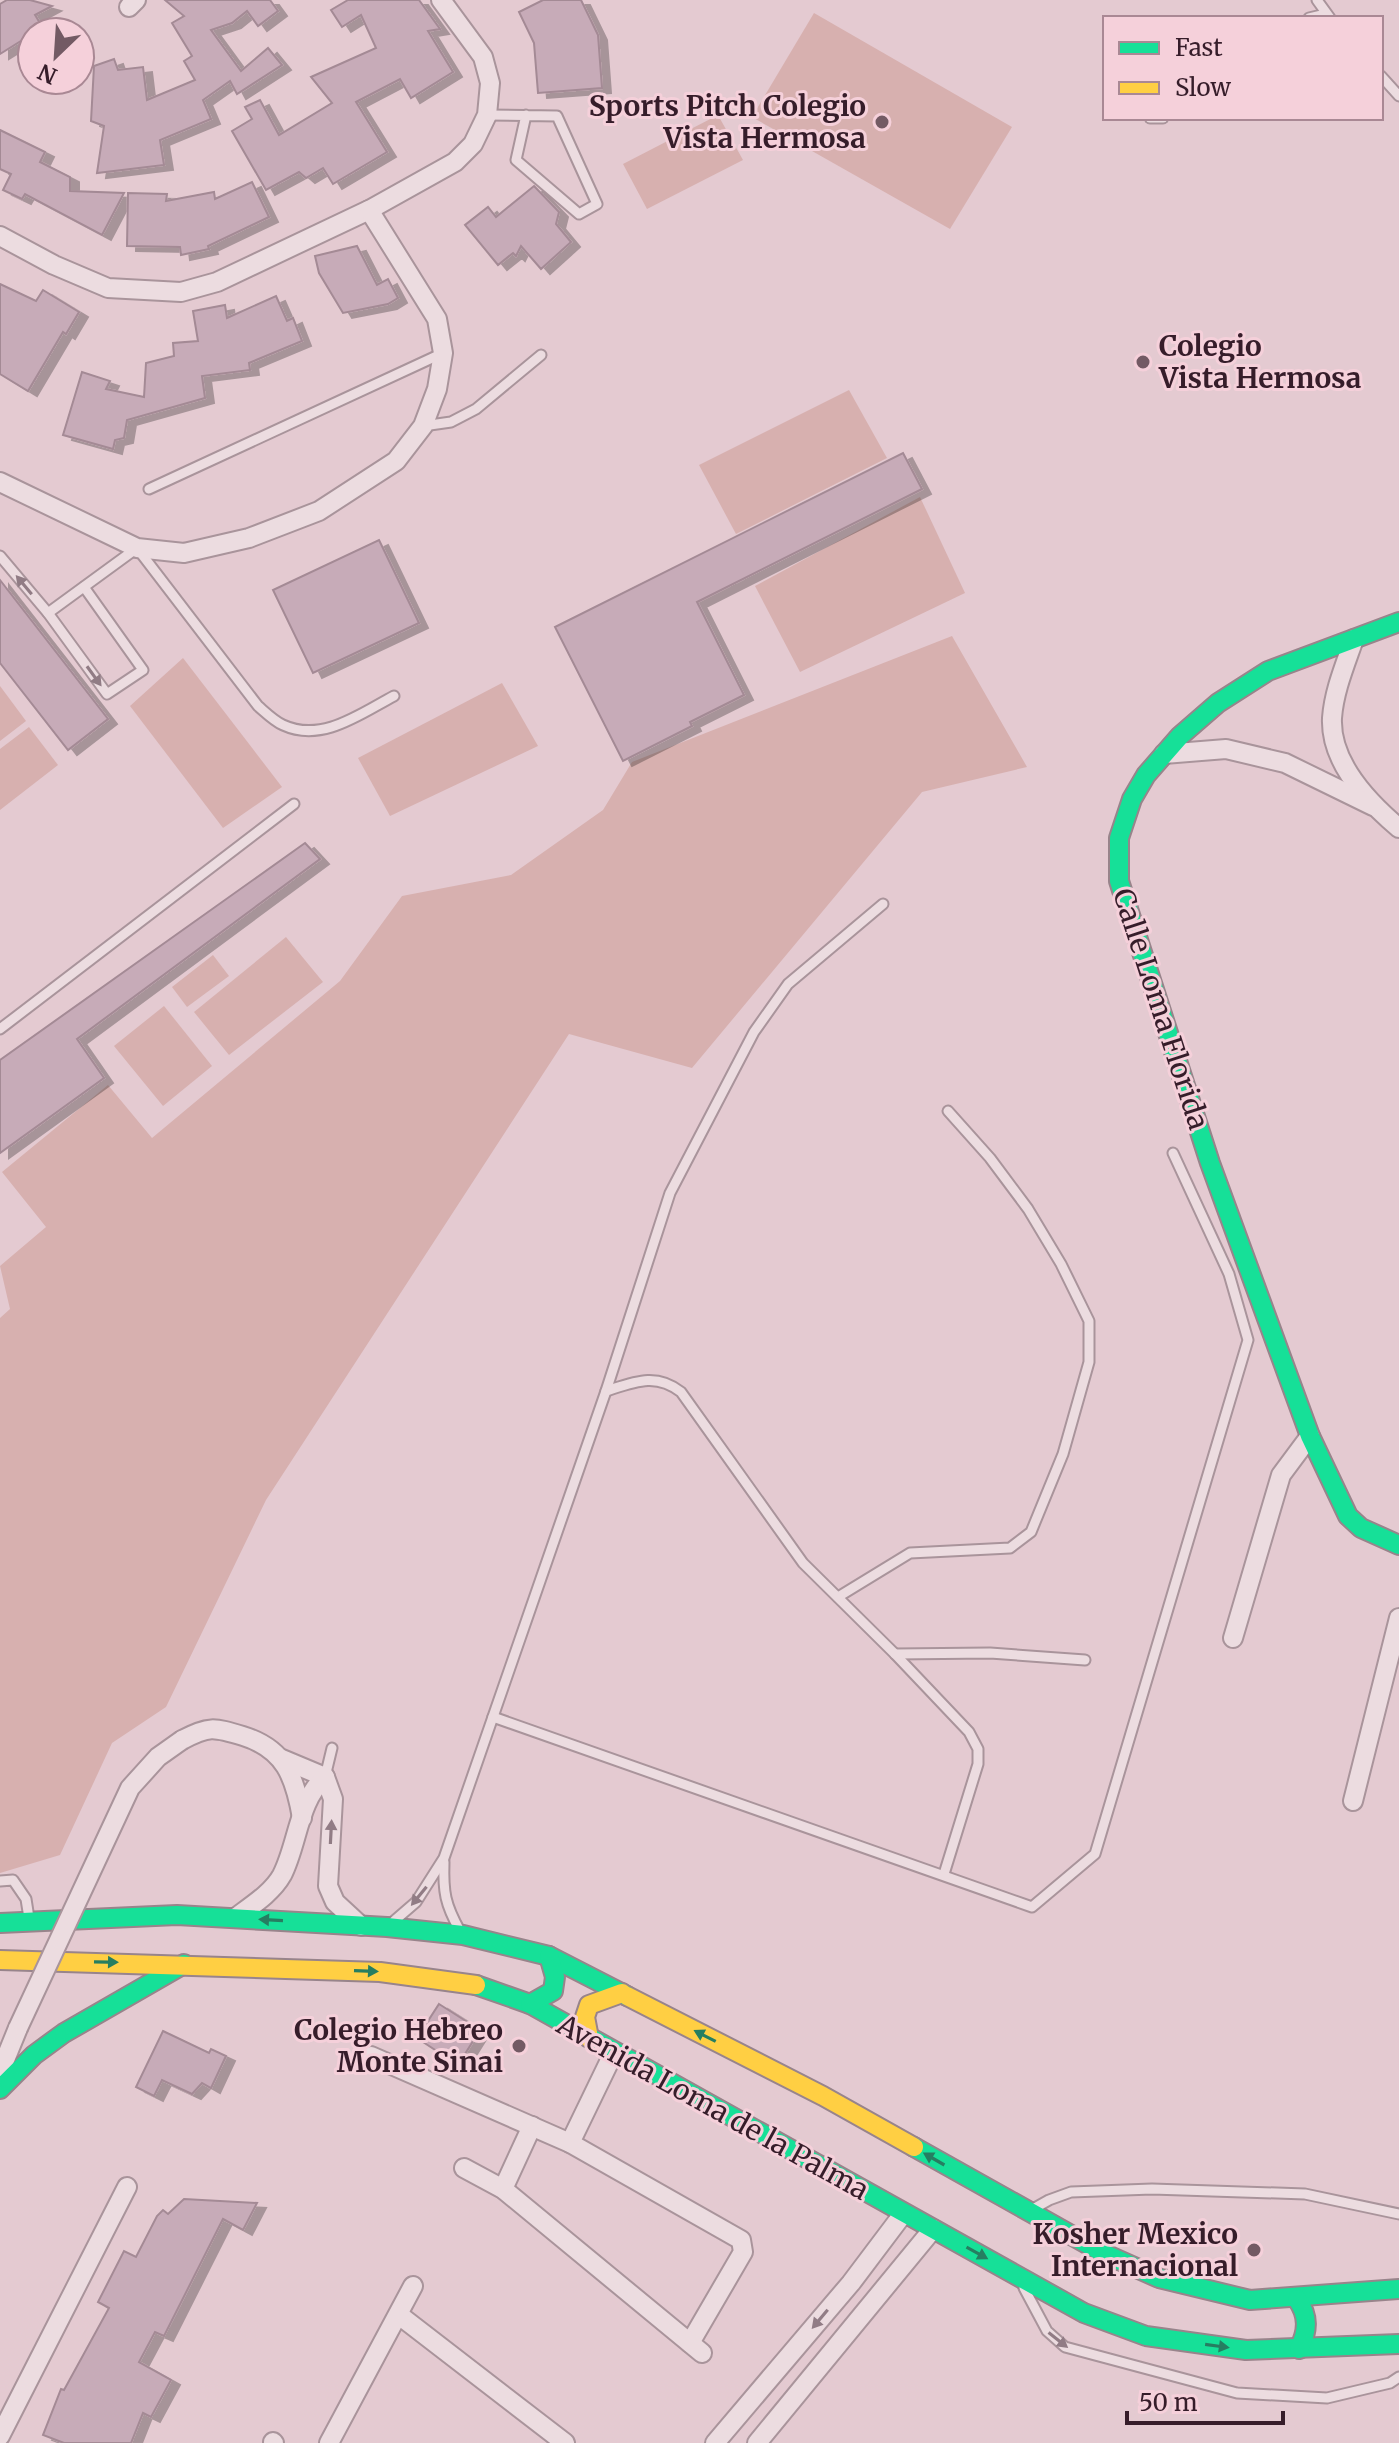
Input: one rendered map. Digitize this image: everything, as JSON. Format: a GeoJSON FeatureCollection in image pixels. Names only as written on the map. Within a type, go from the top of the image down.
{"type":"FeatureCollection","features":[{"type":"Feature","properties":{"kind":"main road","name":"Calle Loma Florida"},"geometry":{"type":"LineString","coordinates":[[1399,622],[1268,671],[1218,703],[1180,736],[1146,775],[1132,799],[1119,838],[1119,881],[1210,1163],[1310,1436],[1348,1516],[1361,1528],[1399,1545]]}},
{"type":"Feature","properties":{"kind":"main road","name":"Avenida Loma de la Palma"},"geometry":{"type":"LineString","coordinates":[[0,1923],[177,1915],[387,1927],[463,1935],[549,1956],[823,2096],[1105,2254],[1159,2278],[1250,2300],[1297,2299],[1399,2289]]}},
{"type":"Feature","properties":{"kind":"main road"},"geometry":{"type":"LineString","coordinates":[[530,2004],[553,1991],[555,1977],[549,1956]]}},
{"type":"Feature","properties":{"kind":"main road","name":"Avenida Loma de la Palma"},"geometry":{"type":"LineString","coordinates":[[0,1960],[380,1972],[469,1983],[530,2004],[1084,2313],[1146,2336],[1246,2350],[1399,2344]]}},
{"type":"Feature","properties":{"kind":"main road"},"geometry":{"type":"LineString","coordinates":[[0,2089],[34,2055],[64,2033],[184,1964]]}},
{"type":"Feature","properties":{"kind":"main road"},"geometry":{"type":"LineString","coordinates":[[589,2038],[583,2019],[585,2009],[591,2003],[622,1993]]}},
{"type":"Feature","properties":{"kind":"main road"},"geometry":{"type":"LineString","coordinates":[[1297,2299],[1305,2309],[1308,2322],[1299,2349]]}},
{"type":"Feature","properties":{"kind":"street"},"geometry":{"type":"LineString","coordinates":[[0,236],[54,265],[108,288],[181,292],[217,282],[369,210],[455,162],[473,144],[487,115],[490,83],[483,57],[441,0]]}},
{"type":"Feature","properties":{"kind":"street"},"geometry":{"type":"LineString","coordinates":[[0,482],[137,548],[184,553],[249,538],[319,511],[396,461],[423,426],[437,389],[443,353],[437,319],[369,210]]}},
{"type":"Feature","properties":{"kind":"street"},"geometry":{"type":"LineString","coordinates":[[1354,639],[1336,691],[1332,721],[1336,748],[1350,775],[1373,806],[1399,828]]}},
{"type":"Feature","properties":{"kind":"street"},"geometry":{"type":"LineString","coordinates":[[1164,754],[1226,749],[1285,763],[1373,806]]}},
{"type":"Feature","properties":{"kind":"street"},"geometry":{"type":"LineString","coordinates":[[1233,1638],[1281,1475],[1310,1436]]}},
{"type":"Feature","properties":{"kind":"street"},"geometry":{"type":"LineString","coordinates":[[1353,1801],[1399,1618]]}},
{"type":"Feature","properties":{"kind":"street"},"geometry":{"type":"LineString","coordinates":[[0,2072],[130,1788],[158,1757],[205,1729],[216,1729],[262,1742],[282,1759],[325,1777],[333,1799],[328,1886],[335,1902],[361,1926]]}},
{"type":"Feature","properties":{"kind":"street"},"geometry":{"type":"LineString","coordinates":[[282,1759],[297,1789],[302,1818]]}},
{"type":"Feature","properties":{"kind":"street"},"geometry":{"type":"LineString","coordinates":[[235,1918],[271,1889],[281,1876],[316,1785],[325,1777]]}},
{"type":"Feature","properties":{"kind":"street"},"geometry":{"type":"LineString","coordinates":[[570,2143],[614,2052]]}},
{"type":"Feature","properties":{"kind":"street"},"geometry":{"type":"LineString","coordinates":[[371,2056],[570,2143],[741,2240],[743,2252],[696,2348],[503,2189],[464,2168]]}},
{"type":"Feature","properties":{"kind":"street"},"geometry":{"type":"LineString","coordinates":[[503,2189],[532,2126]]}},
{"type":"Feature","properties":{"kind":"street"},"geometry":{"type":"LineString","coordinates":[[3,2425],[127,2187]]}},
{"type":"Feature","properties":{"kind":"street"},"geometry":{"type":"LineString","coordinates":[[715,2443],[851,2283],[903,2214]]}},
{"type":"Feature","properties":{"kind":"street"},"geometry":{"type":"LineString","coordinates":[[757,2443],[933,2229]]}},
{"type":"Feature","properties":{"kind":"street"},"geometry":{"type":"LineString","coordinates":[[846,2335],[851,2283]]}},
{"type":"Feature","properties":{"kind":"street"},"geometry":{"type":"LineString","coordinates":[[329,2443],[413,2286]]}},
{"type":"Feature","properties":{"kind":"street"},"geometry":{"type":"LineString","coordinates":[[399,2315],[565,2443]]}},
{"type":"Feature","properties":{"kind":"street"},"geometry":{"type":"LineString","coordinates":[[759,2391],[781,2414]]}},
{"type":"Feature","properties":{"kind":"lane"},"geometry":{"type":"LineString","coordinates":[[1317,0],[1328,16]]}},
{"type":"Feature","properties":{"kind":"lane"},"geometry":{"type":"LineString","coordinates":[[1383,78],[1399,96]]}},
{"type":"Feature","properties":{"kind":"lane"},"geometry":{"type":"LineString","coordinates":[[487,115],[526,115],[557,116],[597,204],[579,214],[516,160],[526,115]]}},
{"type":"Feature","properties":{"kind":"lane"},"geometry":{"type":"LineString","coordinates":[[149,489],[443,353]]}},
{"type":"Feature","properties":{"kind":"lane"},"geometry":{"type":"LineString","coordinates":[[423,426],[451,422],[476,409],[541,355]]}},
{"type":"Feature","properties":{"kind":"lane"},"geometry":{"type":"LineString","coordinates":[[48,613],[137,548],[258,706],[281,725],[309,732],[334,727],[394,696]]}},
{"type":"Feature","properties":{"kind":"lane"},"geometry":{"type":"LineString","coordinates":[[0,556],[48,613],[107,694],[143,670],[84,587]]}},
{"type":"Feature","properties":{"kind":"lane"},"geometry":{"type":"LineString","coordinates":[[0,1029],[294,804]]}},
{"type":"Feature","properties":{"kind":"lane"},"geometry":{"type":"LineString","coordinates":[[387,1927],[416,1902],[444,1858],[606,1391],[670,1193],[754,1032],[788,984],[883,904]]}},
{"type":"Feature","properties":{"kind":"lane"},"geometry":{"type":"LineString","coordinates":[[838,1597],[910,1553],[1010,1548],[1031,1532],[1063,1454],[1089,1362],[1089,1321],[1061,1264],[1028,1209],[1000,1171],[948,1111]]}},
{"type":"Feature","properties":{"kind":"lane"},"geometry":{"type":"LineString","coordinates":[[493,1717],[1032,1907],[1095,1854],[1248,1340],[1229,1274],[1173,1153]]}},
{"type":"Feature","properties":{"kind":"lane"},"geometry":{"type":"LineString","coordinates":[[606,1391],[642,1379],[659,1380],[681,1392],[803,1563],[969,1732],[978,1749],[978,1764],[944,1874]]}},
{"type":"Feature","properties":{"kind":"lane"},"geometry":{"type":"LineString","coordinates":[[895,1654],[990,1653],[1085,1660]]}},
{"type":"Feature","properties":{"kind":"lane"},"geometry":{"type":"LineString","coordinates":[[325,1777],[332,1748]]}},
{"type":"Feature","properties":{"kind":"lane"},"geometry":{"type":"LineString","coordinates":[[444,1858],[445,1900],[463,1935]]}},
{"type":"Feature","properties":{"kind":"lane"},"geometry":{"type":"LineString","coordinates":[[0,1881],[13,1880],[26,1899],[30,1922]]}},
{"type":"Feature","properties":{"kind":"lane"},"geometry":{"type":"LineString","coordinates":[[1028,2212],[1071,2192],[1152,2189],[1305,2194],[1399,2214]]}},
{"type":"Feature","properties":{"kind":"lane"},"geometry":{"type":"LineString","coordinates":[[1016,2275],[1047,2331],[1065,2347],[1237,2393],[1327,2398],[1390,2383],[1399,2377]]}},
{"type":"Feature","properties":{"kind":"shaded area","name":"Sports Pitch Colegio Vista Hermosa"},"geometry":{"type":"Polygon","coordinates":[[[814,13],[1012,127],[950,229],[752,117],[814,13]]]}},
{"type":"Feature","properties":{"kind":"shaded area"},"geometry":{"type":"Polygon","coordinates":[[[718,115],[743,160],[647,209],[623,164],[718,115]]]}},
{"type":"Feature","properties":{"kind":"shaded area"},"geometry":{"type":"Polygon","coordinates":[[[849,390],[887,458],[736,534],[699,465],[849,390]]]}},
{"type":"Feature","properties":{"kind":"shaded area"},"geometry":{"type":"Polygon","coordinates":[[[920,497],[965,593],[800,672],[755,586],[920,497]]]}},
{"type":"Feature","properties":{"kind":"shaded area"},"geometry":{"type":"Polygon","coordinates":[[[952,636],[1027,767],[922,792],[692,1068],[569,1034],[266,1500],[166,1707],[112,1743],[60,1855],[0,1873],[0,1318],[10,1309],[0,1266],[46,1227],[2,1172],[108,1085],[152,1138],[340,981],[402,896],[511,875],[603,810],[632,762],[952,636]]]}},
{"type":"Feature","properties":{"kind":"shaded area"},"geometry":{"type":"Polygon","coordinates":[[[183,658],[282,787],[223,828],[130,706],[183,658]]]}},
{"type":"Feature","properties":{"kind":"shaded area"},"geometry":{"type":"Polygon","coordinates":[[[502,683],[538,746],[390,816],[358,758],[502,683]]]}},
{"type":"Feature","properties":{"kind":"shaded area"},"geometry":{"type":"Polygon","coordinates":[[[0,686],[26,721],[0,741],[0,686]]]}},
{"type":"Feature","properties":{"kind":"shaded area"},"geometry":{"type":"Polygon","coordinates":[[[29,727],[58,765],[0,810],[0,749],[29,727]]]}},
{"type":"Feature","properties":{"kind":"shaded area"},"geometry":{"type":"Polygon","coordinates":[[[286,937],[323,982],[229,1055],[194,1012],[286,937]]]}},
{"type":"Feature","properties":{"kind":"shaded area"},"geometry":{"type":"Polygon","coordinates":[[[213,955],[229,976],[187,1007],[172,987],[213,955]]]}},
{"type":"Feature","properties":{"kind":"shaded area"},"geometry":{"type":"Polygon","coordinates":[[[164,1006],[212,1066],[163,1106],[114,1046],[164,1006]]]}},
{"type":"Feature","properties":{"kind":"building"},"geometry":{"type":"Polygon","coordinates":[[[7,0],[30,0],[52,6],[36,16],[16,16],[16,44],[0,54],[0,4],[7,0]]]}},
{"type":"Feature","properties":{"kind":"building"},"geometry":{"type":"Polygon","coordinates":[[[165,0],[270,0],[278,11],[258,26],[247,11],[232,23],[211,30],[241,71],[268,48],[282,65],[237,94],[230,81],[203,100],[211,119],[160,140],[164,165],[97,173],[104,126],[91,121],[92,96],[96,96],[96,65],[114,59],[118,70],[143,67],[147,100],[195,80],[184,61],[192,56],[172,23],[184,16],[165,0]]]}},
{"type":"Feature","properties":{"kind":"building"},"geometry":{"type":"Polygon","coordinates":[[[348,0],[419,0],[440,29],[428,31],[453,72],[411,98],[400,79],[356,102],[387,152],[333,184],[323,168],[306,178],[299,172],[266,190],[232,131],[252,119],[245,107],[260,100],[279,135],[332,103],[311,77],[376,48],[361,15],[342,27],[331,10],[348,0]]]}},
{"type":"Feature","properties":{"kind":"building"},"geometry":{"type":"Polygon","coordinates":[[[543,0],[581,0],[598,35],[602,88],[538,93],[534,43],[519,12],[543,0]]]}},
{"type":"Feature","properties":{"kind":"building"},"geometry":{"type":"Polygon","coordinates":[[[0,130],[45,152],[40,162],[70,177],[70,191],[124,193],[102,235],[25,194],[22,199],[3,190],[11,174],[0,169],[0,130]]]}},
{"type":"Feature","properties":{"kind":"building"},"geometry":{"type":"Polygon","coordinates":[[[252,182],[269,217],[208,246],[209,249],[181,255],[180,247],[127,246],[128,193],[167,194],[166,201],[214,192],[215,199],[252,182]]]}},
{"type":"Feature","properties":{"kind":"building"},"geometry":{"type":"Polygon","coordinates":[[[534,186],[559,212],[556,224],[571,242],[541,269],[521,246],[516,256],[513,253],[498,265],[465,225],[488,207],[496,217],[534,186]]]}},
{"type":"Feature","properties":{"kind":"building"},"geometry":{"type":"Polygon","coordinates":[[[357,246],[377,285],[388,279],[398,298],[388,304],[343,313],[319,273],[315,256],[357,246]]]}},
{"type":"Feature","properties":{"kind":"building"},"geometry":{"type":"Polygon","coordinates":[[[0,284],[36,301],[43,290],[79,312],[66,334],[63,332],[28,391],[0,374],[0,284]]]}},
{"type":"Feature","properties":{"kind":"building"},"geometry":{"type":"Polygon","coordinates":[[[276,296],[287,321],[293,318],[302,341],[249,363],[250,370],[202,376],[205,398],[127,420],[124,438],[115,440],[113,449],[63,435],[82,372],[110,381],[106,389],[144,397],[146,363],[174,356],[173,343],[198,341],[193,311],[225,305],[227,318],[276,296]]]}},
{"type":"Feature","properties":{"kind":"building"},"geometry":{"type":"Polygon","coordinates":[[[903,453],[922,489],[697,602],[744,695],[623,761],[555,627],[903,453]]]}},
{"type":"Feature","properties":{"kind":"building"},"geometry":{"type":"Polygon","coordinates":[[[379,540],[419,623],[313,673],[273,590],[379,540]]]}},
{"type":"Feature","properties":{"kind":"building"},"geometry":{"type":"Polygon","coordinates":[[[0,580],[108,719],[68,750],[0,663],[0,580]]]}},
{"type":"Feature","properties":{"kind":"building"},"geometry":{"type":"Polygon","coordinates":[[[305,843],[320,859],[77,1039],[104,1078],[0,1153],[0,1060],[305,843]]]}},
{"type":"Feature","properties":{"kind":"building"},"geometry":{"type":"Polygon","coordinates":[[[439,2004],[480,2030],[458,2065],[417,2038],[439,2004]]]}},
{"type":"Feature","properties":{"kind":"building"},"geometry":{"type":"Polygon","coordinates":[[[163,2031],[209,2053],[211,2049],[226,2056],[211,2088],[202,2083],[192,2094],[162,2080],[154,2096],[136,2087],[163,2031]]]}},
{"type":"Feature","properties":{"kind":"building"},"geometry":{"type":"Polygon","coordinates":[[[184,2199],[257,2203],[243,2230],[223,2219],[164,2336],[155,2332],[139,2362],[171,2380],[151,2417],[143,2413],[131,2443],[64,2443],[43,2435],[61,2389],[64,2390],[109,2308],[98,2302],[124,2251],[136,2257],[157,2216],[163,2210],[168,2214],[184,2199]]]}},
{"type":"Feature","properties":{"kind":"traffic: fast"},"geometry":{"type":"LineString","coordinates":[[1399,622],[1268,671],[1218,703],[1180,736],[1146,775],[1132,799],[1119,838],[1119,881],[1210,1163],[1310,1436],[1348,1516],[1361,1528],[1399,1545]]}},
{"type":"Feature","properties":{"kind":"traffic: fast"},"geometry":{"type":"LineString","coordinates":[[0,1923],[177,1915],[387,1927],[463,1935],[549,1956],[627,1996]]}},
{"type":"Feature","properties":{"kind":"traffic: fast"},"geometry":{"type":"LineString","coordinates":[[530,2004],[553,1991],[555,1977],[549,1956]]}},
{"type":"Feature","properties":{"kind":"traffic: fast"},"geometry":{"type":"LineString","coordinates":[[0,2089],[34,2055],[64,2033],[184,1964]]}},
{"type":"Feature","properties":{"kind":"traffic: fast"},"geometry":{"type":"LineString","coordinates":[[476,1985],[530,2004],[1084,2313],[1146,2336],[1246,2350],[1399,2344]]}},
{"type":"Feature","properties":{"kind":"traffic: fast"},"geometry":{"type":"LineString","coordinates":[[914,2147],[1105,2254],[1159,2278],[1250,2300],[1399,2289]]}},
{"type":"Feature","properties":{"kind":"traffic: fast"},"geometry":{"type":"LineString","coordinates":[[1297,2299],[1304,2311],[1306,2324],[1299,2349]]}},
{"type":"Feature","properties":{"kind":"traffic: slow"},"geometry":{"type":"LineString","coordinates":[[0,1960],[380,1972],[476,1985]]}},
{"type":"Feature","properties":{"kind":"traffic: slow"},"geometry":{"type":"LineString","coordinates":[[589,2038],[585,2017],[589,2005],[622,1993]]}},
{"type":"Feature","properties":{"kind":"traffic: slow"},"geometry":{"type":"LineString","coordinates":[[627,1996],[823,2096],[914,2147]]}},
{"type":"Feature","properties":{"kind":"place","name":"Sports Pitch Colegio Vista Hermosa"},"geometry":{"type":"Point","coordinates":[882,122]}},
{"type":"Feature","properties":{"kind":"place","name":"Colegio Vista Hermosa"},"geometry":{"type":"Point","coordinates":[1143,362]}},
{"type":"Feature","properties":{"kind":"place","name":"Colegio Hebreo Monte Sinai"},"geometry":{"type":"Point","coordinates":[519,2046]}},
{"type":"Feature","properties":{"kind":"place","name":"Kosher Mexico Internacional"},"geometry":{"type":"Point","coordinates":[1254,2250]}}]}
